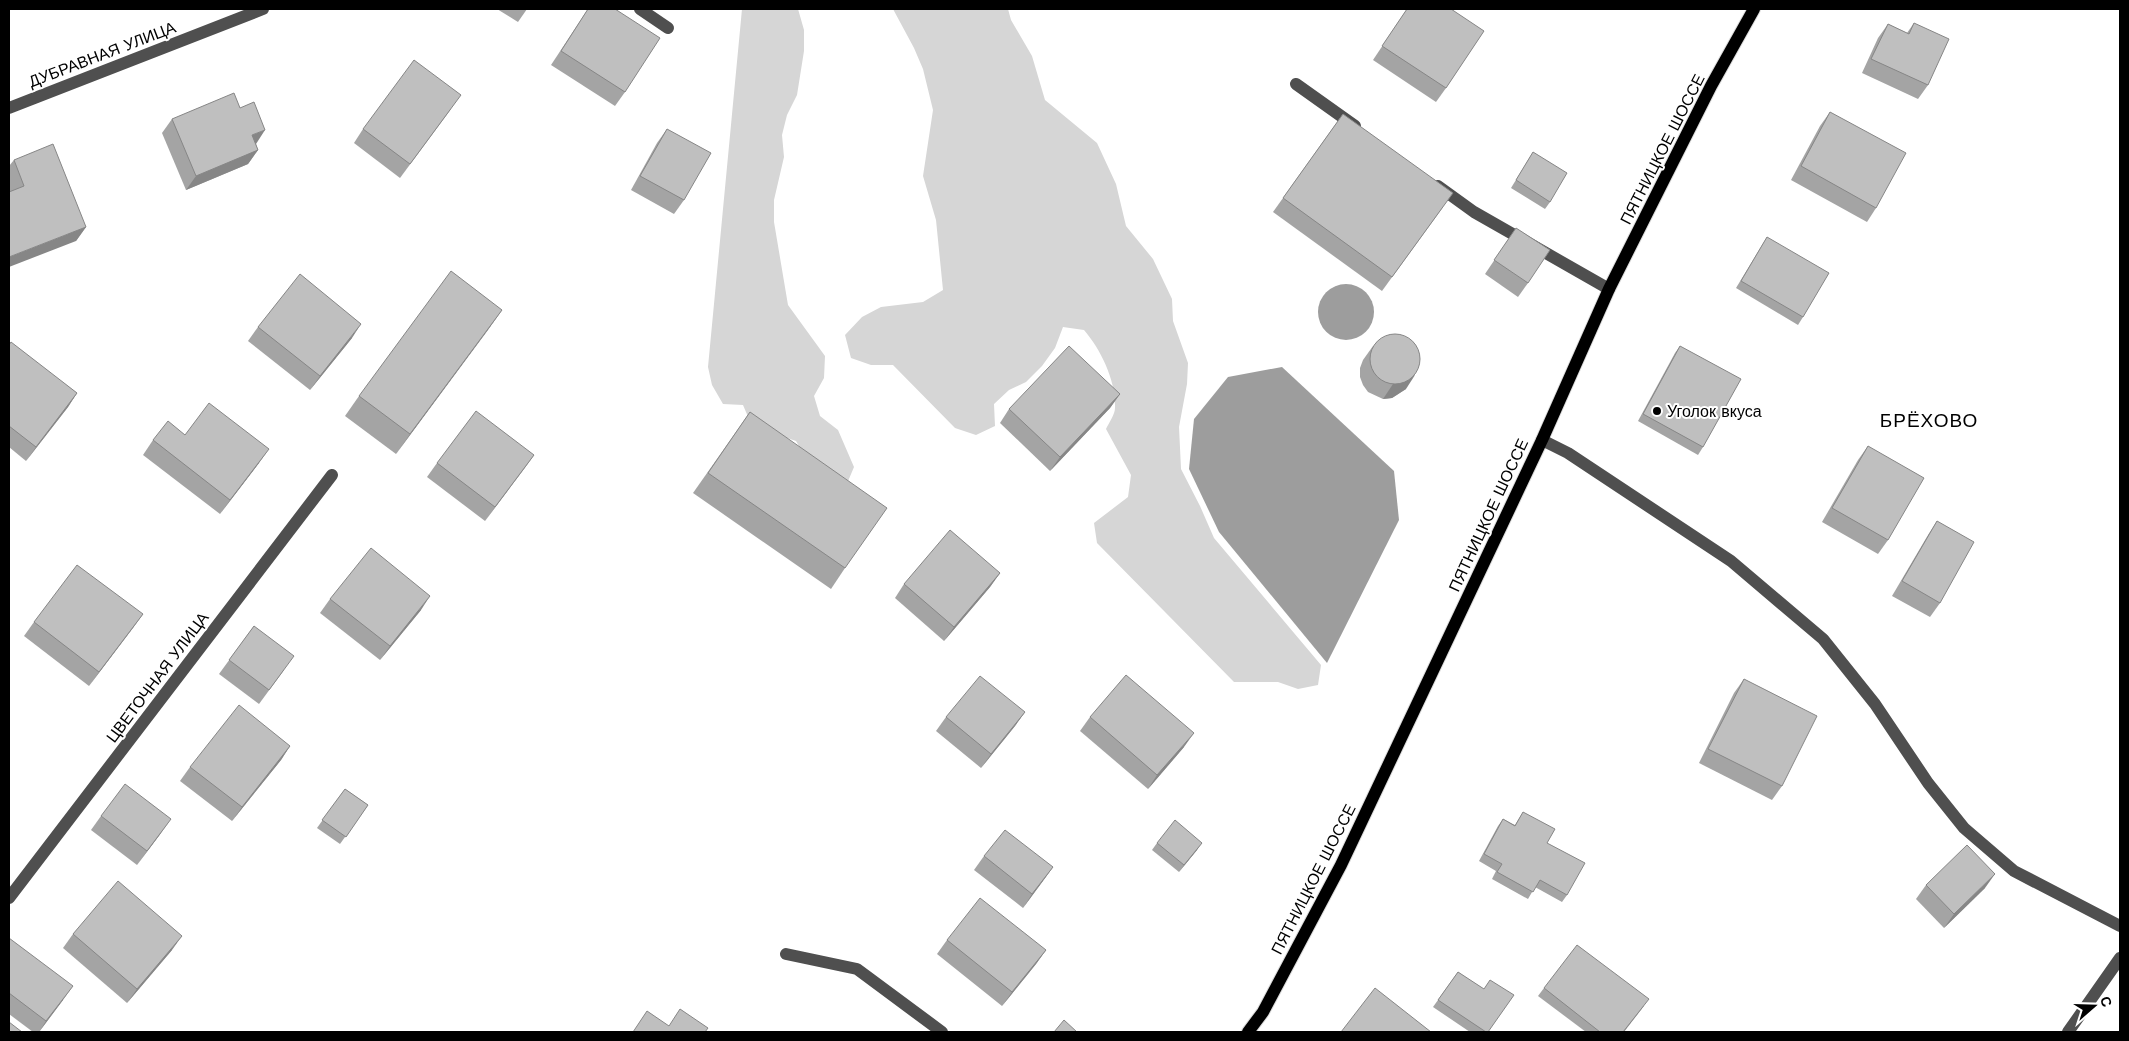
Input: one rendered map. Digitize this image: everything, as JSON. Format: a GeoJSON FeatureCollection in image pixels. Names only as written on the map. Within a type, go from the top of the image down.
{"type":"FeatureCollection","features":[{"type":"Feature","properties":{"kind":"main road","name":"ПЯТНИЦКОЕ ШОССЕ"},"geometry":{"type":"LineString","coordinates":[[1248,1032],[1263,1012],[1340,865],[1542,440],[1609,289],[1711,86],[1754,9]]}},
{"type":"Feature","properties":{"kind":"street","name":"ДУБРАВНАЯ УЛИЦА"},"geometry":{"type":"LineString","coordinates":[[9,108],[263,9]]}},
{"type":"Feature","properties":{"kind":"street"},"geometry":{"type":"LineString","coordinates":[[640,9],[668,28]]}},
{"type":"Feature","properties":{"kind":"street"},"geometry":{"type":"LineString","coordinates":[[1296,84],[1369,136]]}},
{"type":"Feature","properties":{"kind":"street"},"geometry":{"type":"LineString","coordinates":[[1426,177],[1474,212],[1609,289]]}},
{"type":"Feature","properties":{"kind":"street"},"geometry":{"type":"LineString","coordinates":[[1542,440],[1568,453],[1738,567],[1823,638],[1875,704],[1928,783],[1964,828],[2014,871],[2120,926]]}},
{"type":"Feature","properties":{"kind":"street","name":"ЦВЕТОЧНАЯ УЛИЦА"},"geometry":{"type":"LineString","coordinates":[[9,898],[332,475]]}},
{"type":"Feature","properties":{"kind":"street"},"geometry":{"type":"LineString","coordinates":[[786,954],[857,969],[942,1032]]}},
{"type":"Feature","properties":{"kind":"street"},"geometry":{"type":"LineString","coordinates":[[2068,1032],[2120,958]]}},
{"type":"Feature","properties":{"kind":"shaded area"},"geometry":{"type":"Polygon","coordinates":[[[742,9],[798,9],[804,30],[804,51],[797,95],[787,115],[782,135],[784,157],[774,200],[774,222],[788,305],[825,356],[824,378],[814,396],[820,416],[838,430],[854,467],[846,486],[809,463],[796,441],[752,426],[743,405],[723,404],[712,385],[708,367],[742,9]]]}},
{"type":"Feature","properties":{"kind":"shaded area"},"geometry":{"type":"Polygon","coordinates":[[[893,9],[1008,9],[1011,20],[1032,56],[1045,100],[1097,143],[1116,184],[1126,226],[1153,259],[1172,299],[1173,321],[1188,363],[1187,384],[1179,427],[1181,469],[1214,538],[1321,665],[1318,685],[1298,689],[1278,682],[1234,682],[1097,543],[1094,523],[1128,497],[1131,475],[1106,429],[1115,408],[1115,397],[1110,376],[1102,356],[1084,330],[1063,327],[1055,348],[1042,366],[1026,382],[1009,390],[994,404],[995,426],[976,435],[955,428],[893,365],[871,365],[851,358],[845,335],[862,317],[881,307],[923,302],[943,290],[936,220],[923,176],[933,110],[923,69],[893,9]]]}},
{"type":"Feature","properties":{"kind":"shaded area"},"geometry":{"type":"Polygon","coordinates":[[[1346,284],[1357,286],[1366,292],[1372,301],[1374,312],[1372,323],[1366,332],[1357,338],[1346,340],[1335,338],[1326,332],[1320,323],[1318,312],[1320,301],[1326,292],[1335,286],[1346,284]]]}},
{"type":"Feature","properties":{"kind":"shaded area"},"geometry":{"type":"Polygon","coordinates":[[[1282,367],[1394,471],[1399,520],[1327,663],[1219,532],[1189,469],[1194,419],[1228,377],[1282,367]]]}},
{"type":"Feature","properties":{"kind":"building"},"geometry":{"type":"Polygon","coordinates":[[[588,9],[615,9],[660,38],[625,92],[561,51],[588,9]]]}},
{"type":"Feature","properties":{"kind":"building"},"geometry":{"type":"Polygon","coordinates":[[[1407,9],[1451,9],[1484,31],[1446,88],[1382,46],[1407,9]]]}},
{"type":"Feature","properties":{"kind":"building"},"geometry":{"type":"Polygon","coordinates":[[[1914,23],[1949,39],[1928,85],[1871,59],[1888,24],[1909,34],[1914,23]]]}},
{"type":"Feature","properties":{"kind":"building"},"geometry":{"type":"Polygon","coordinates":[[[414,60],[461,95],[410,164],[363,129],[414,60]]]}},
{"type":"Feature","properties":{"kind":"building"},"geometry":{"type":"Polygon","coordinates":[[[234,93],[240,108],[254,102],[265,130],[252,135],[258,150],[196,176],[172,119],[234,93]]]}},
{"type":"Feature","properties":{"kind":"building"},"geometry":{"type":"Polygon","coordinates":[[[1830,112],[1906,153],[1876,208],[1801,166],[1830,112]]]}},
{"type":"Feature","properties":{"kind":"building"},"geometry":{"type":"Polygon","coordinates":[[[1343,114],[1453,193],[1392,277],[1283,198],[1343,114]]]}},
{"type":"Feature","properties":{"kind":"building"},"geometry":{"type":"Polygon","coordinates":[[[667,129],[711,153],[684,200],[640,176],[667,129]]]}},
{"type":"Feature","properties":{"kind":"building"},"geometry":{"type":"Polygon","coordinates":[[[53,144],[86,227],[9,257],[9,192],[24,186],[14,160],[53,144]]]}},
{"type":"Feature","properties":{"kind":"building"},"geometry":{"type":"Polygon","coordinates":[[[1533,152],[1567,173],[1550,202],[1516,180],[1533,152]]]}},
{"type":"Feature","properties":{"kind":"building"},"geometry":{"type":"Polygon","coordinates":[[[1516,228],[1550,250],[1528,283],[1494,260],[1516,228]]]}},
{"type":"Feature","properties":{"kind":"building"},"geometry":{"type":"Polygon","coordinates":[[[1767,237],[1829,273],[1803,317],[1741,281],[1767,237]]]}},
{"type":"Feature","properties":{"kind":"building"},"geometry":{"type":"Polygon","coordinates":[[[451,271],[502,310],[410,434],[359,396],[451,271]]]}},
{"type":"Feature","properties":{"kind":"building"},"geometry":{"type":"Polygon","coordinates":[[[300,274],[361,324],[320,376],[258,327],[300,274]]]}},
{"type":"Feature","properties":{"kind":"building"},"geometry":{"type":"Polygon","coordinates":[[[1390,334],[1400,334],[1413,341],[1420,354],[1420,364],[1413,377],[1400,384],[1390,384],[1381,380],[1374,373],[1370,364],[1370,354],[1374,345],[1381,338],[1390,334]]]}},
{"type":"Feature","properties":{"kind":"building"},"geometry":{"type":"Polygon","coordinates":[[[11,342],[77,393],[36,447],[9,426],[9,345],[11,342]]]}},
{"type":"Feature","properties":{"kind":"building"},"geometry":{"type":"Polygon","coordinates":[[[1069,346],[1120,394],[1060,457],[1009,409],[1069,346]]]}},
{"type":"Feature","properties":{"kind":"building"},"geometry":{"type":"Polygon","coordinates":[[[1680,346],[1741,379],[1703,447],[1643,414],[1680,346]]]}},
{"type":"Feature","properties":{"kind":"building"},"geometry":{"type":"Polygon","coordinates":[[[209,403],[269,449],[230,500],[153,440],[168,421],[185,435],[209,403]]]}},
{"type":"Feature","properties":{"kind":"building"},"geometry":{"type":"Polygon","coordinates":[[[476,411],[534,455],[495,507],[437,463],[476,411]]]}},
{"type":"Feature","properties":{"kind":"building"},"geometry":{"type":"Polygon","coordinates":[[[750,412],[887,508],[845,568],[708,473],[750,412]]]}},
{"type":"Feature","properties":{"kind":"building"},"geometry":{"type":"Polygon","coordinates":[[[1868,446],[1924,478],[1888,540],[1832,508],[1868,446]]]}},
{"type":"Feature","properties":{"kind":"building"},"geometry":{"type":"Polygon","coordinates":[[[1937,521],[1974,542],[1940,603],[1902,581],[1937,521]]]}},
{"type":"Feature","properties":{"kind":"building"},"geometry":{"type":"Polygon","coordinates":[[[950,530],[1000,573],[954,627],[904,584],[950,530]]]}},
{"type":"Feature","properties":{"kind":"building"},"geometry":{"type":"Polygon","coordinates":[[[371,548],[430,596],[390,646],[330,599],[371,548]]]}},
{"type":"Feature","properties":{"kind":"building"},"geometry":{"type":"Polygon","coordinates":[[[77,565],[143,614],[99,672],[34,622],[77,565]]]}},
{"type":"Feature","properties":{"kind":"building"},"geometry":{"type":"Polygon","coordinates":[[[254,626],[294,656],[269,690],[229,660],[254,626]]]}},
{"type":"Feature","properties":{"kind":"building"},"geometry":{"type":"Polygon","coordinates":[[[1126,675],[1194,733],[1157,775],[1090,717],[1126,675]]]}},
{"type":"Feature","properties":{"kind":"building"},"geometry":{"type":"Polygon","coordinates":[[[980,676],[1025,712],[991,754],[946,717],[980,676]]]}},
{"type":"Feature","properties":{"kind":"building"},"geometry":{"type":"Polygon","coordinates":[[[1744,679],[1817,716],[1782,786],[1708,749],[1744,679]]]}},
{"type":"Feature","properties":{"kind":"building"},"geometry":{"type":"Polygon","coordinates":[[[239,705],[290,746],[242,807],[190,767],[239,705]]]}},
{"type":"Feature","properties":{"kind":"building"},"geometry":{"type":"Polygon","coordinates":[[[125,784],[171,819],[147,851],[101,816],[125,784]]]}},
{"type":"Feature","properties":{"kind":"building"},"geometry":{"type":"Polygon","coordinates":[[[345,789],[368,805],[346,837],[322,820],[345,789]]]}},
{"type":"Feature","properties":{"kind":"building"},"geometry":{"type":"Polygon","coordinates":[[[1523,812],[1555,829],[1547,843],[1585,863],[1567,895],[1540,880],[1533,892],[1497,872],[1502,864],[1484,854],[1503,819],[1515,826],[1523,812]]]}},
{"type":"Feature","properties":{"kind":"building"},"geometry":{"type":"Polygon","coordinates":[[[1175,820],[1202,843],[1184,865],[1157,843],[1175,820]]]}},
{"type":"Feature","properties":{"kind":"building"},"geometry":{"type":"Polygon","coordinates":[[[1005,830],[1053,867],[1032,894],[984,856],[1005,830]]]}},
{"type":"Feature","properties":{"kind":"building"},"geometry":{"type":"Polygon","coordinates":[[[1967,845],[1995,874],[1954,914],[1926,885],[1967,845]]]}},
{"type":"Feature","properties":{"kind":"building"},"geometry":{"type":"Polygon","coordinates":[[[118,881],[182,936],[137,989],[73,934],[118,881]]]}},
{"type":"Feature","properties":{"kind":"building"},"geometry":{"type":"Polygon","coordinates":[[[980,898],[1046,950],[1012,992],[947,940],[980,898]]]}},
{"type":"Feature","properties":{"kind":"building"},"geometry":{"type":"Polygon","coordinates":[[[9,938],[73,986],[46,1021],[9,993],[9,938]]]}},
{"type":"Feature","properties":{"kind":"building"},"geometry":{"type":"Polygon","coordinates":[[[1577,945],[1649,999],[1623,1032],[1600,1032],[1544,988],[1577,945]]]}},
{"type":"Feature","properties":{"kind":"building"},"geometry":{"type":"Polygon","coordinates":[[[1458,972],[1484,989],[1490,980],[1514,995],[1488,1032],[1438,1000],[1458,972]]]}},
{"type":"Feature","properties":{"kind":"building"},"geometry":{"type":"Polygon","coordinates":[[[1375,988],[1431,1032],[1341,1032],[1375,988]]]}},
{"type":"Feature","properties":{"kind":"building"},"geometry":{"type":"Polygon","coordinates":[[[680,1009],[708,1028],[705,1032],[633,1032],[647,1011],[669,1026],[680,1009]]]}},
{"type":"Feature","properties":{"kind":"building"},"geometry":{"type":"Polygon","coordinates":[[[1064,1020],[1077,1032],[1054,1032],[1064,1020]]]}},
{"type":"Feature","properties":{"kind":"building"},"geometry":{"type":"Polygon","coordinates":[[[9,1022],[22,1032],[9,1032],[9,1022]]]}},
{"type":"Feature","properties":{"kind":"place","name":"Уголок вкуса"},"geometry":{"type":"Point","coordinates":[1657,411]}},
{"type":"Feature","properties":{"kind":"district","name":"БРЁХОВО"},"geometry":{"type":"Point","coordinates":[1929,420]}}]}
